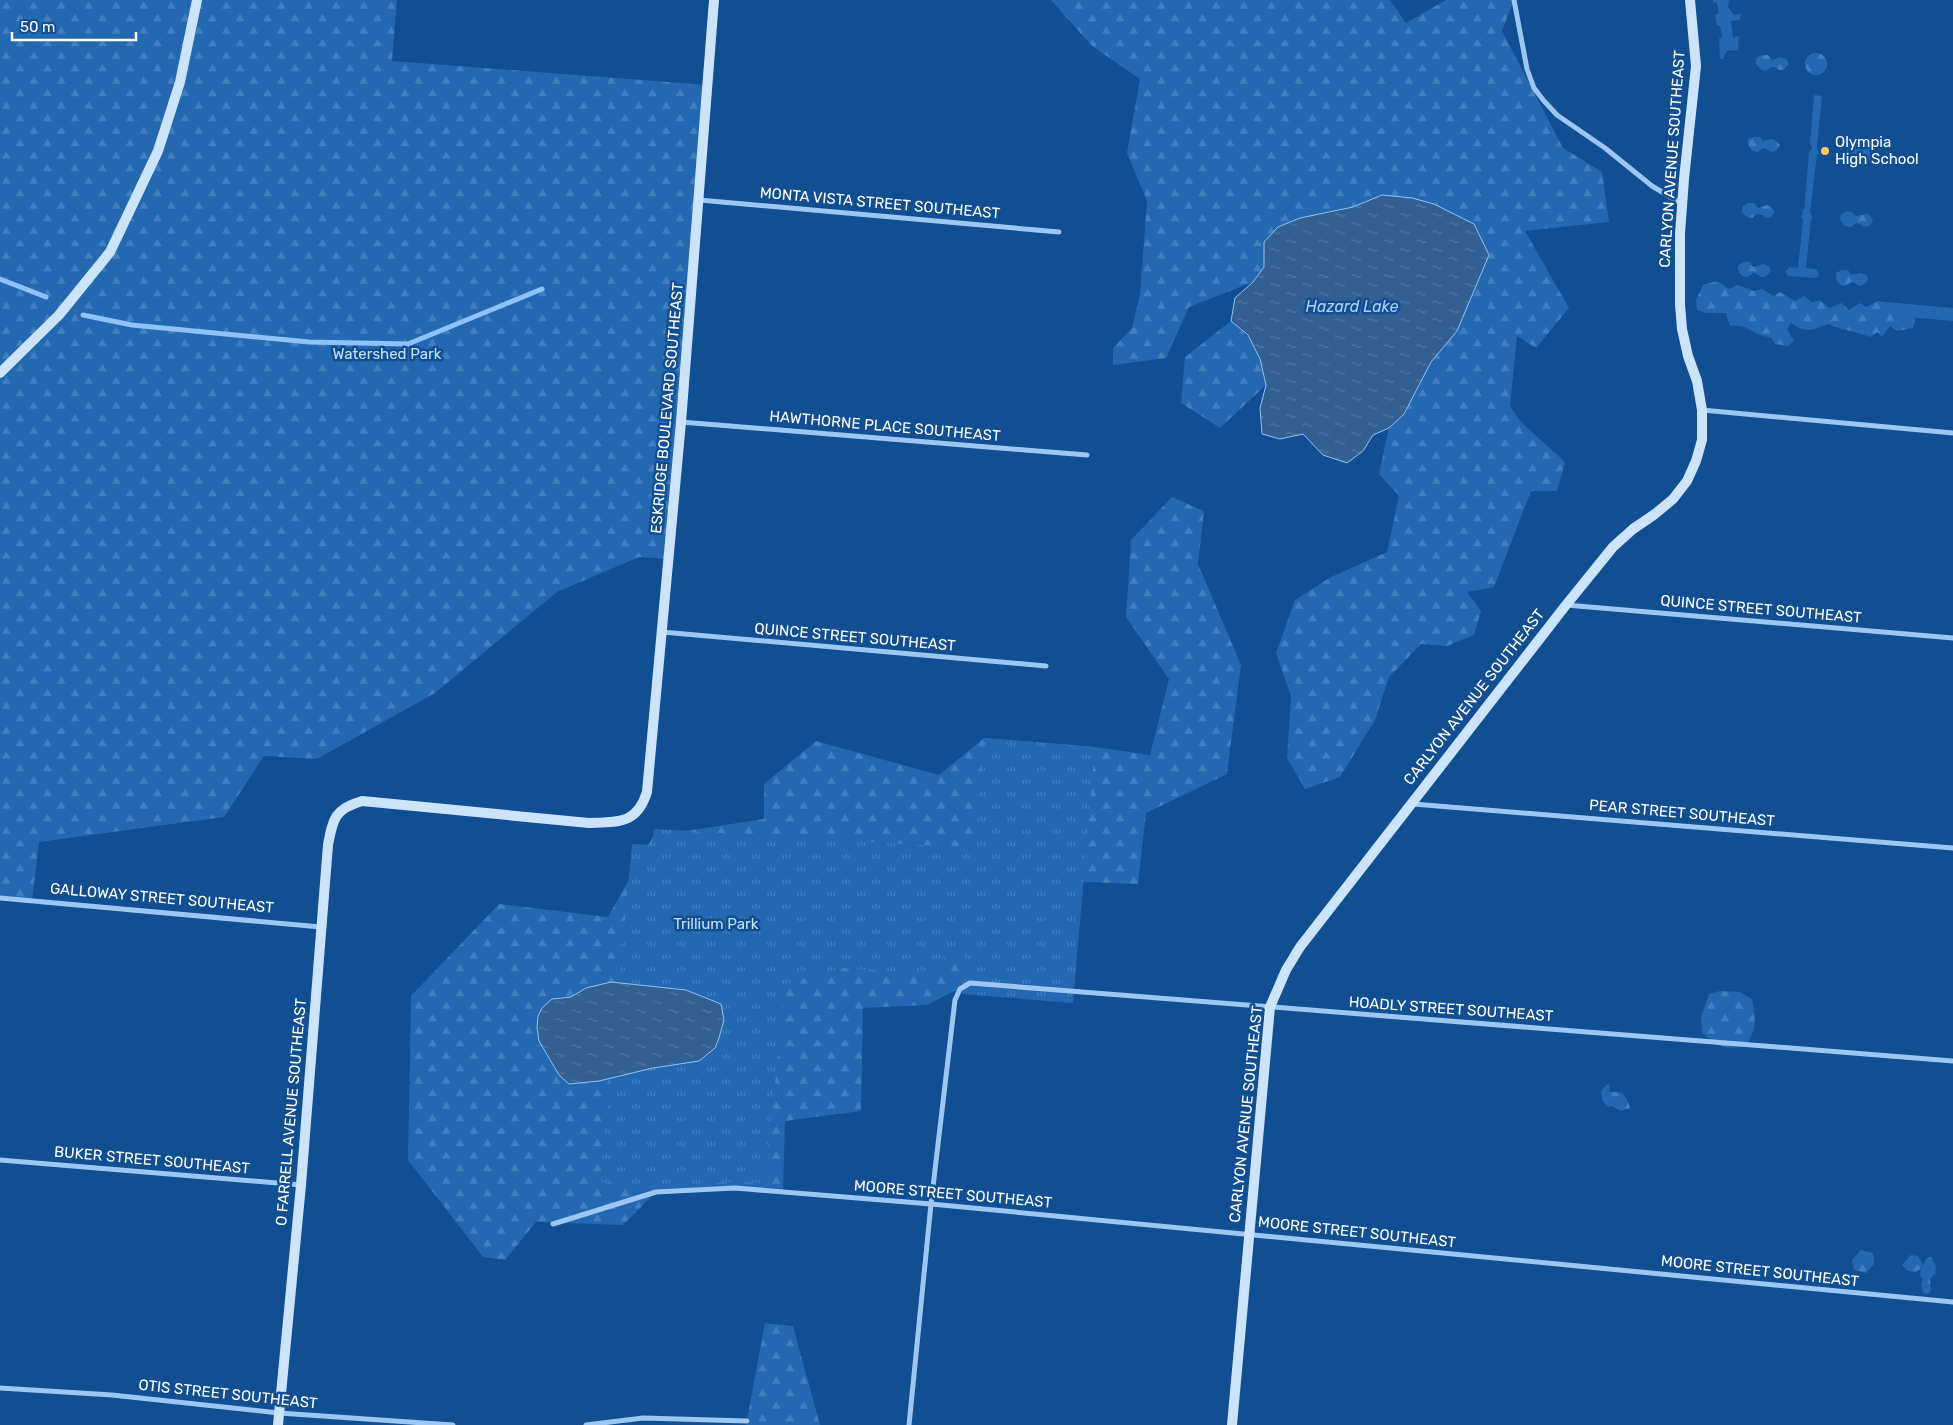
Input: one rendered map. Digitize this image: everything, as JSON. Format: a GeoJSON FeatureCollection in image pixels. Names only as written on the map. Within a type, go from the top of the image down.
{"type":"FeatureCollection","features":[{"type":"Feature","properties":{"kind":"street"},"geometry":{"type":"LineString","coordinates":[[0,373],[59,315],[110,252],[158,151],[180,82],[197,0]]}},
{"type":"Feature","properties":{"kind":"street","name":"ESKRIDGE BOULEVARD SOUTHEAST"},"geometry":{"type":"LineString","coordinates":[[345,806],[362,801],[589,823],[626,820],[635,815],[643,805],[650,777],[681,422],[714,0]]}},
{"type":"Feature","properties":{"kind":"street"},"geometry":{"type":"LineString","coordinates":[[1514,0],[1527,69],[1534,88],[1544,101],[1558,115],[1605,148],[1652,186],[1682,205]]}},
{"type":"Feature","properties":{"kind":"street","name":"CARLYON AVENUE SOUTHEAST"},"geometry":{"type":"LineString","coordinates":[[1232,1425],[1270,1007],[1286,970],[1300,946],[1566,605],[1613,547],[1633,529],[1667,504],[1687,481],[1696,461],[1702,440],[1702,410],[1697,382],[1688,356],[1682,329],[1680,304],[1682,205],[1696,66],[1690,0]]}},
{"type":"Feature","properties":{"kind":"street","name":"MONTA VISTA STREET SOUTHEAST"},"geometry":{"type":"LineString","coordinates":[[699,200],[1059,232]]}},
{"type":"Feature","properties":{"kind":"street"},"geometry":{"type":"LineString","coordinates":[[1702,410],[1953,433]]}},
{"type":"Feature","properties":{"kind":"street","name":"HAWTHORNE PLACE SOUTHEAST"},"geometry":{"type":"LineString","coordinates":[[681,422],[1087,455]]}},
{"type":"Feature","properties":{"kind":"street","name":"QUINCE STREET SOUTHEAST"},"geometry":{"type":"LineString","coordinates":[[1566,605],[1953,638]]}},
{"type":"Feature","properties":{"kind":"street","name":"QUINCE STREET SOUTHEAST"},"geometry":{"type":"LineString","coordinates":[[662,632],[1046,666]]}},
{"type":"Feature","properties":{"kind":"street","name":"PEAR STREET SOUTHEAST"},"geometry":{"type":"LineString","coordinates":[[1410,804],[1953,848]]}},
{"type":"Feature","properties":{"kind":"street","name":"O FARRELL AVENUE SOUTHEAST"},"geometry":{"type":"LineString","coordinates":[[278,1425],[301,1185],[321,927],[331,829],[337,815],[345,806]]}},
{"type":"Feature","properties":{"kind":"street","name":"GALLOWAY STREET SOUTHEAST"},"geometry":{"type":"LineString","coordinates":[[0,898],[321,927]]}},
{"type":"Feature","properties":{"kind":"street","name":"HOADLY STREET SOUTHEAST"},"geometry":{"type":"LineString","coordinates":[[931,1204],[954,1000],[960,989],[970,983],[1953,1061]]}},
{"type":"Feature","properties":{"kind":"street","name":"BUKER STREET SOUTHEAST"},"geometry":{"type":"LineString","coordinates":[[0,1160],[301,1185]]}},
{"type":"Feature","properties":{"kind":"street","name":"MOORE STREET SOUTHEAST"},"geometry":{"type":"LineString","coordinates":[[552,1224],[656,1192],[735,1188],[931,1204],[1953,1302]]}},
{"type":"Feature","properties":{"kind":"street"},"geometry":{"type":"LineString","coordinates":[[909,1425],[931,1204]]}},
{"type":"Feature","properties":{"kind":"street","name":"OTIS STREET SOUTHEAST"},"geometry":{"type":"LineString","coordinates":[[0,1388],[112,1395],[280,1413],[453,1425]]}},
{"type":"Feature","properties":{"kind":"street"},"geometry":{"type":"LineString","coordinates":[[586,1425],[643,1418],[747,1421]]}},
{"type":"Feature","properties":{"kind":"green space","name":"Watershed Park"},"geometry":{"type":"Polygon","coordinates":[[[0,0],[397,0],[392,61],[708,85],[668,559],[639,557],[557,592],[435,693],[317,759],[264,756],[224,817],[39,842],[32,901],[0,898],[0,0]]]}},
{"type":"Feature","properties":{"kind":"green space"},"geometry":{"type":"Polygon","coordinates":[[[1051,0],[1390,0],[1406,23],[1446,0],[1514,0],[1502,31],[1563,148],[1602,172],[1609,222],[1525,231],[1569,308],[1536,348],[1517,336],[1510,406],[1521,422],[1565,462],[1557,491],[1531,491],[1494,587],[1467,592],[1481,611],[1474,635],[1447,646],[1421,644],[1389,677],[1375,720],[1340,777],[1305,789],[1287,758],[1291,696],[1276,653],[1295,600],[1331,577],[1387,552],[1399,496],[1379,474],[1389,428],[1404,414],[1431,362],[1457,331],[1450,213],[1434,204],[1382,195],[1353,207],[1328,212],[1264,242],[1264,267],[1253,282],[1189,307],[1166,358],[1113,365],[1113,348],[1132,328],[1140,294],[1147,201],[1127,153],[1140,79],[1092,46],[1051,0]]]}},
{"type":"Feature","properties":{"kind":"green space"},"geometry":{"type":"Polygon","coordinates":[[[1713,0],[1729,0],[1728,7],[1734,15],[1741,14],[1740,20],[1731,21],[1733,38],[1739,36],[1738,50],[1727,51],[1723,59],[1720,59],[1719,39],[1722,37],[1720,26],[1717,26],[1715,15],[1719,13],[1717,3],[1713,2],[1713,0]]]}},
{"type":"Feature","properties":{"kind":"green space"},"geometry":{"type":"Polygon","coordinates":[[[1816,53],[1824,56],[1827,64],[1824,72],[1816,75],[1808,72],[1805,64],[1808,56],[1816,53]]]}},
{"type":"Feature","properties":{"kind":"green space"},"geometry":{"type":"Polygon","coordinates":[[[1768,55],[1772,60],[1781,57],[1787,60],[1789,64],[1783,70],[1775,67],[1771,67],[1766,71],[1760,69],[1756,64],[1756,58],[1768,55]]]}},
{"type":"Feature","properties":{"kind":"green space"},"geometry":{"type":"Polygon","coordinates":[[[1814,95],[1822,96],[1817,147],[1819,154],[1817,154],[1810,212],[1813,219],[1811,219],[1806,268],[1816,269],[1819,274],[1818,277],[1814,278],[1788,276],[1785,272],[1789,267],[1798,268],[1803,219],[1801,218],[1803,212],[1801,210],[1804,210],[1809,152],[1812,149],[1810,142],[1814,95]]]}},
{"type":"Feature","properties":{"kind":"green space"},"geometry":{"type":"Polygon","coordinates":[[[1760,137],[1763,141],[1775,140],[1780,146],[1776,151],[1771,152],[1763,148],[1758,152],[1752,151],[1748,145],[1748,139],[1760,137]]]}},
{"type":"Feature","properties":{"kind":"green space"},"geometry":{"type":"Polygon","coordinates":[[[1858,145],[1862,150],[1867,148],[1874,149],[1879,155],[1875,160],[1870,161],[1866,157],[1862,157],[1857,161],[1851,160],[1847,154],[1847,148],[1858,145]]]}},
{"type":"Feature","properties":{"kind":"green space"},"geometry":{"type":"Polygon","coordinates":[[[1748,203],[1754,203],[1758,208],[1767,205],[1775,212],[1771,217],[1766,218],[1757,214],[1752,218],[1747,217],[1742,212],[1743,206],[1748,203]]]}},
{"type":"Feature","properties":{"kind":"green space"},"geometry":{"type":"Polygon","coordinates":[[[1847,211],[1852,212],[1856,216],[1870,215],[1873,221],[1869,226],[1864,227],[1856,223],[1851,227],[1845,226],[1840,220],[1841,214],[1847,211]]]}},
{"type":"Feature","properties":{"kind":"green space"},"geometry":{"type":"Polygon","coordinates":[[[1750,262],[1753,267],[1763,264],[1769,266],[1771,271],[1765,277],[1753,273],[1748,277],[1742,276],[1738,270],[1738,265],[1750,262]]]}},
{"type":"Feature","properties":{"kind":"green space"},"geometry":{"type":"Polygon","coordinates":[[[1848,270],[1851,275],[1861,273],[1867,275],[1868,280],[1859,286],[1851,282],[1846,286],[1840,285],[1836,279],[1836,273],[1848,270]]]}},
{"type":"Feature","properties":{"kind":"green space"},"geometry":{"type":"Polygon","coordinates":[[[1717,281],[1729,289],[1737,285],[1754,291],[1762,289],[1774,296],[1780,292],[1795,301],[1804,296],[1812,302],[1820,300],[1829,308],[1842,303],[1849,310],[1860,303],[1866,307],[1878,301],[1886,302],[1890,311],[1896,308],[1906,311],[1906,317],[1914,317],[1915,321],[1913,328],[1897,331],[1890,326],[1882,337],[1878,332],[1870,337],[1828,324],[1806,330],[1791,323],[1787,329],[1794,341],[1788,346],[1775,344],[1771,337],[1760,335],[1742,326],[1730,326],[1726,313],[1706,313],[1697,310],[1696,300],[1703,285],[1717,281]]]}},
{"type":"Feature","properties":{"kind":"green space"},"geometry":{"type":"Polygon","coordinates":[[[1886,302],[1953,308],[1953,321],[1906,317],[1890,311],[1886,302]]]}},
{"type":"Feature","properties":{"kind":"green space"},"geometry":{"type":"Polygon","coordinates":[[[1231,321],[1252,342],[1256,349],[1266,385],[1220,428],[1181,403],[1185,357],[1231,321]]]}},
{"type":"Feature","properties":{"kind":"green space"},"geometry":{"type":"Polygon","coordinates":[[[1172,497],[1204,511],[1198,564],[1241,665],[1227,774],[1146,813],[1138,884],[1083,882],[1084,875],[970,983],[927,1005],[863,1008],[861,1111],[785,1121],[783,1192],[735,1188],[656,1192],[623,1225],[536,1222],[505,1260],[483,1257],[408,1160],[411,996],[499,904],[608,917],[653,836],[764,819],[764,784],[816,741],[939,775],[984,738],[1095,747],[1150,755],[1169,679],[1126,617],[1131,540],[1172,497]]]}},
{"type":"Feature","properties":{"kind":"green space","name":"Trillium Park"},"geometry":{"type":"Polygon","coordinates":[[[984,738],[1095,747],[1073,1003],[962,994],[965,954],[944,952],[943,975],[841,968],[785,984],[765,1183],[733,1182],[652,1188],[600,1182],[632,844],[652,845],[654,829],[975,848],[984,738]]]}},
{"type":"Feature","properties":{"kind":"green space"},"geometry":{"type":"Polygon","coordinates":[[[1720,991],[1740,992],[1752,999],[1755,1023],[1746,1046],[1732,1048],[1722,1046],[1713,1042],[1702,1033],[1701,1017],[1709,994],[1720,991]]]}},
{"type":"Feature","properties":{"kind":"green space"},"geometry":{"type":"Polygon","coordinates":[[[1607,1084],[1610,1085],[1609,1092],[1621,1093],[1627,1100],[1630,1108],[1621,1111],[1612,1106],[1608,1107],[1602,1100],[1601,1091],[1607,1084]]]}},
{"type":"Feature","properties":{"kind":"green space"},"geometry":{"type":"Polygon","coordinates":[[[1861,1250],[1873,1253],[1874,1264],[1866,1273],[1854,1270],[1852,1260],[1861,1250]]]}},
{"type":"Feature","properties":{"kind":"green space"},"geometry":{"type":"Polygon","coordinates":[[[1911,1255],[1918,1256],[1923,1265],[1926,1259],[1931,1257],[1936,1266],[1935,1274],[1930,1278],[1931,1291],[1928,1294],[1923,1293],[1921,1284],[1923,1279],[1920,1276],[1921,1268],[1916,1272],[1908,1271],[1902,1265],[1911,1255]]]}},
{"type":"Feature","properties":{"kind":"green space"},"geometry":{"type":"Polygon","coordinates":[[[765,1323],[793,1326],[820,1425],[746,1425],[765,1323]]]}},
{"type":"Feature","properties":{"kind":"water","name":"Hazard Lake"},"geometry":{"type":"Polygon","coordinates":[[[1382,195],[1412,198],[1434,204],[1474,224],[1489,255],[1457,331],[1431,362],[1404,414],[1389,428],[1373,435],[1363,451],[1347,463],[1323,455],[1303,434],[1280,439],[1262,434],[1260,408],[1266,385],[1260,359],[1248,335],[1231,321],[1235,298],[1253,282],[1264,267],[1264,242],[1278,227],[1300,218],[1353,207],[1382,195]]]}},
{"type":"Feature","properties":{"kind":"water"},"geometry":{"type":"Polygon","coordinates":[[[611,982],[686,990],[721,1004],[724,1020],[715,1048],[699,1061],[653,1068],[599,1081],[569,1084],[559,1075],[539,1041],[538,1016],[542,1008],[552,999],[571,997],[586,988],[611,982]]]}},
{"type":"Feature","properties":{"kind":"waterway"},"geometry":{"type":"LineString","coordinates":[[0,279],[46,297]]}},
{"type":"Feature","properties":{"kind":"waterway"},"geometry":{"type":"LineString","coordinates":[[83,315],[132,325],[309,342],[408,344],[542,289]]}},
{"type":"Feature","properties":{"kind":"place","name":"Olympia High School"},"geometry":{"type":"Point","coordinates":[1825,151]}}]}
